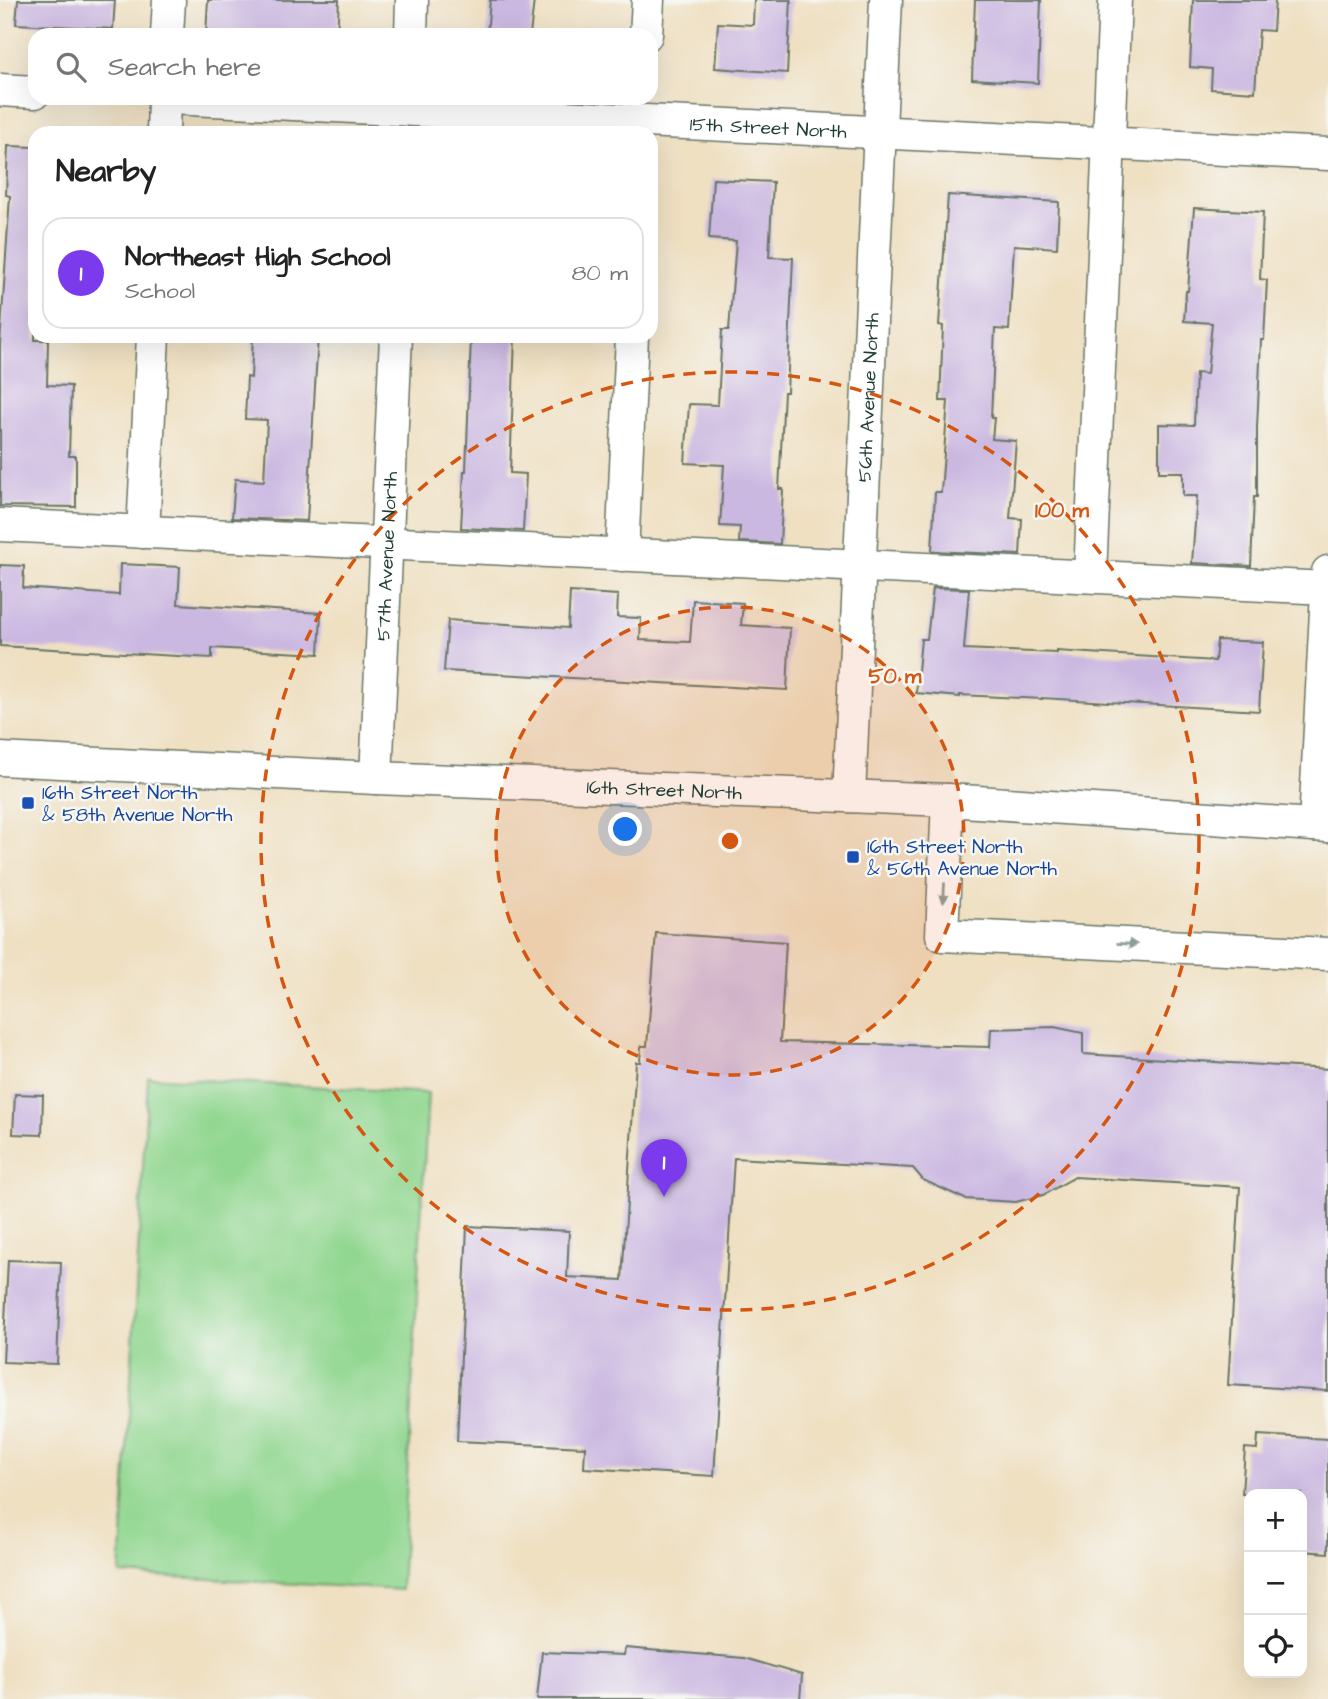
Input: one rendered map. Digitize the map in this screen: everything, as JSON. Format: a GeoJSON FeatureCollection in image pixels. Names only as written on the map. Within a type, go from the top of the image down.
{"type":"FeatureCollection","features":[{"type":"Feature","properties":{"kind":"street"},"geometry":{"type":"LineString","coordinates":[[167,28],[169,0]]}},
{"type":"Feature","properties":{"kind":"street"},"geometry":{"type":"LineString","coordinates":[[411,28],[412,0]]}},
{"type":"Feature","properties":{"kind":"street"},"geometry":{"type":"LineString","coordinates":[[646,28],[648,0]]}},
{"type":"Feature","properties":{"kind":"street","name":"56th Avenue North"},"geometry":{"type":"LineString","coordinates":[[849,796],[886,0]]}},
{"type":"Feature","properties":{"kind":"street"},"geometry":{"type":"LineString","coordinates":[[1090,576],[1115,0]]}},
{"type":"Feature","properties":{"kind":"street"},"geometry":{"type":"LineString","coordinates":[[0,90],[28,92]]}},
{"type":"Feature","properties":{"kind":"street"},"geometry":{"type":"LineString","coordinates":[[164,126],[166,105]]}},
{"type":"Feature","properties":{"kind":"street","name":"15th Street North"},"geometry":{"type":"LineString","coordinates":[[279,105],[407,113],[642,117],[879,132],[1328,154]]}},
{"type":"Feature","properties":{"kind":"street"},"geometry":{"type":"LineString","coordinates":[[143,532],[153,343]]}},
{"type":"Feature","properties":{"kind":"street","name":"57th Avenue North"},"geometry":{"type":"LineString","coordinates":[[376,778],[396,343]]}},
{"type":"Feature","properties":{"kind":"street"},"geometry":{"type":"LineString","coordinates":[[622,555],[632,343]]}},
{"type":"Feature","properties":{"kind":"street"},"geometry":{"type":"LineString","coordinates":[[0,525],[1328,588]]}},
{"type":"Feature","properties":{"kind":"street"},"geometry":{"type":"LineString","coordinates":[[1321,825],[1328,572]]}},
{"type":"Feature","properties":{"kind":"street","name":"16th Street North"},"geometry":{"type":"LineString","coordinates":[[0,759],[376,778],[948,800],[1321,825]]}},
{"type":"Feature","properties":{"kind":"street"},"geometry":{"type":"LineString","coordinates":[[948,800],[942,935],[1328,954]]}},
{"type":"Feature","properties":{"kind":"green space"},"geometry":{"type":"Polygon","coordinates":[[[148,1077],[428,1093],[401,1590],[120,1574],[148,1077]]]}},
{"type":"Feature","properties":{"kind":"building"},"geometry":{"type":"Polygon","coordinates":[[[18,0],[115,0],[113,28],[16,24],[18,0]]]}},
{"type":"Feature","properties":{"kind":"building"},"geometry":{"type":"Polygon","coordinates":[[[208,0],[339,0],[337,28],[206,28],[208,0]]]}},
{"type":"Feature","properties":{"kind":"building"},"geometry":{"type":"Polygon","coordinates":[[[490,0],[534,0],[531,28],[488,28],[490,0]]]}},
{"type":"Feature","properties":{"kind":"building"},"geometry":{"type":"Polygon","coordinates":[[[754,0],[791,0],[787,73],[715,68],[718,23],[753,25],[754,0]]]}},
{"type":"Feature","properties":{"kind":"building"},"geometry":{"type":"Polygon","coordinates":[[[975,0],[1041,0],[1038,83],[972,79],[975,0]]]}},
{"type":"Feature","properties":{"kind":"building"},"geometry":{"type":"Polygon","coordinates":[[[1193,0],[1275,0],[1273,31],[1259,30],[1255,92],[1211,89],[1212,69],[1190,67],[1193,0]]]}},
{"type":"Feature","properties":{"kind":"building"},"geometry":{"type":"Polygon","coordinates":[[[8,146],[28,147],[28,343],[48,343],[47,385],[71,386],[69,456],[76,456],[76,507],[0,506],[0,345],[10,196],[6,195],[8,146]]]}},
{"type":"Feature","properties":{"kind":"building"},"geometry":{"type":"Polygon","coordinates":[[[713,179],[773,182],[769,257],[793,258],[787,392],[784,392],[779,489],[783,489],[780,544],[739,542],[740,527],[720,526],[724,465],[685,463],[689,404],[718,405],[722,330],[729,330],[736,241],[709,239],[713,179]]]}},
{"type":"Feature","properties":{"kind":"building"},"geometry":{"type":"Polygon","coordinates":[[[948,195],[1059,202],[1057,248],[1014,245],[1009,330],[995,329],[992,439],[1016,441],[1010,518],[1022,519],[1020,555],[932,551],[935,492],[941,492],[948,401],[940,401],[943,326],[939,325],[948,195]]]}},
{"type":"Feature","properties":{"kind":"building"},"geometry":{"type":"Polygon","coordinates":[[[1194,208],[1263,212],[1260,279],[1267,280],[1264,340],[1261,340],[1257,497],[1254,497],[1251,566],[1192,563],[1197,496],[1183,496],[1183,472],[1159,472],[1159,424],[1194,425],[1196,373],[1207,374],[1212,323],[1184,321],[1194,208]]]}},
{"type":"Feature","properties":{"kind":"building"},"geometry":{"type":"Polygon","coordinates":[[[253,343],[318,343],[307,521],[232,518],[235,479],[264,481],[267,420],[245,419],[247,377],[251,378],[253,343]]]}},
{"type":"Feature","properties":{"kind":"building"},"geometry":{"type":"Polygon","coordinates":[[[471,343],[515,343],[510,473],[526,474],[523,531],[461,528],[471,343]]]}},
{"type":"Feature","properties":{"kind":"building"},"geometry":{"type":"Polygon","coordinates":[[[120,564],[180,567],[178,604],[321,613],[319,654],[212,648],[212,658],[0,646],[0,565],[24,566],[23,588],[119,595],[120,564]]]}},
{"type":"Feature","properties":{"kind":"building"},"geometry":{"type":"Polygon","coordinates":[[[933,588],[969,589],[964,649],[1057,651],[1215,661],[1217,640],[1263,642],[1259,711],[916,693],[921,639],[927,639],[933,588]]]}},
{"type":"Feature","properties":{"kind":"building"},"geometry":{"type":"Polygon","coordinates":[[[570,592],[618,595],[617,617],[641,618],[640,640],[690,642],[693,600],[743,603],[741,625],[790,628],[787,690],[444,671],[448,620],[568,628],[570,592]]]}},
{"type":"Feature","properties":{"kind":"building"},"geometry":{"type":"Polygon","coordinates":[[[656,933],[786,942],[780,1042],[990,1047],[991,1029],[1054,1027],[1083,1033],[1083,1054],[1328,1069],[1328,1391],[1228,1385],[1240,1187],[1075,1177],[1043,1195],[1016,1202],[965,1199],[923,1180],[913,1168],[734,1158],[714,1476],[584,1468],[585,1447],[457,1441],[467,1226],[569,1231],[567,1277],[622,1280],[636,1062],[640,1062],[641,1046],[647,1046],[656,933]]]}},
{"type":"Feature","properties":{"kind":"building"},"geometry":{"type":"Polygon","coordinates":[[[15,1094],[43,1095],[42,1135],[13,1134],[15,1094]]]}},
{"type":"Feature","properties":{"kind":"building"},"geometry":{"type":"Polygon","coordinates":[[[8,1260],[61,1262],[57,1364],[3,1362],[8,1260]]]}},
{"type":"Feature","properties":{"kind":"building"},"geometry":{"type":"Polygon","coordinates":[[[1258,1435],[1328,1439],[1328,1553],[1307,1551],[1307,1489],[1244,1489],[1242,1494],[1245,1448],[1257,1449],[1258,1435]]]}},
{"type":"Feature","properties":{"kind":"building"},"geometry":{"type":"Polygon","coordinates":[[[625,1648],[744,1658],[802,1675],[800,1699],[537,1699],[542,1652],[624,1655],[625,1648]]]}},
{"type":"Feature","properties":{"kind":"place","name":"16th Street North & 58th Avenue North"},"geometry":{"type":"Point","coordinates":[28,803]}},
{"type":"Feature","properties":{"kind":"place","name":"16th Street North & 56th Avenue North"},"geometry":{"type":"Point","coordinates":[853,857]}},
{"type":"Feature","properties":{"kind":"place","name":"Northeast High School"},"geometry":{"type":"Point","coordinates":[664,1197]}}]}
